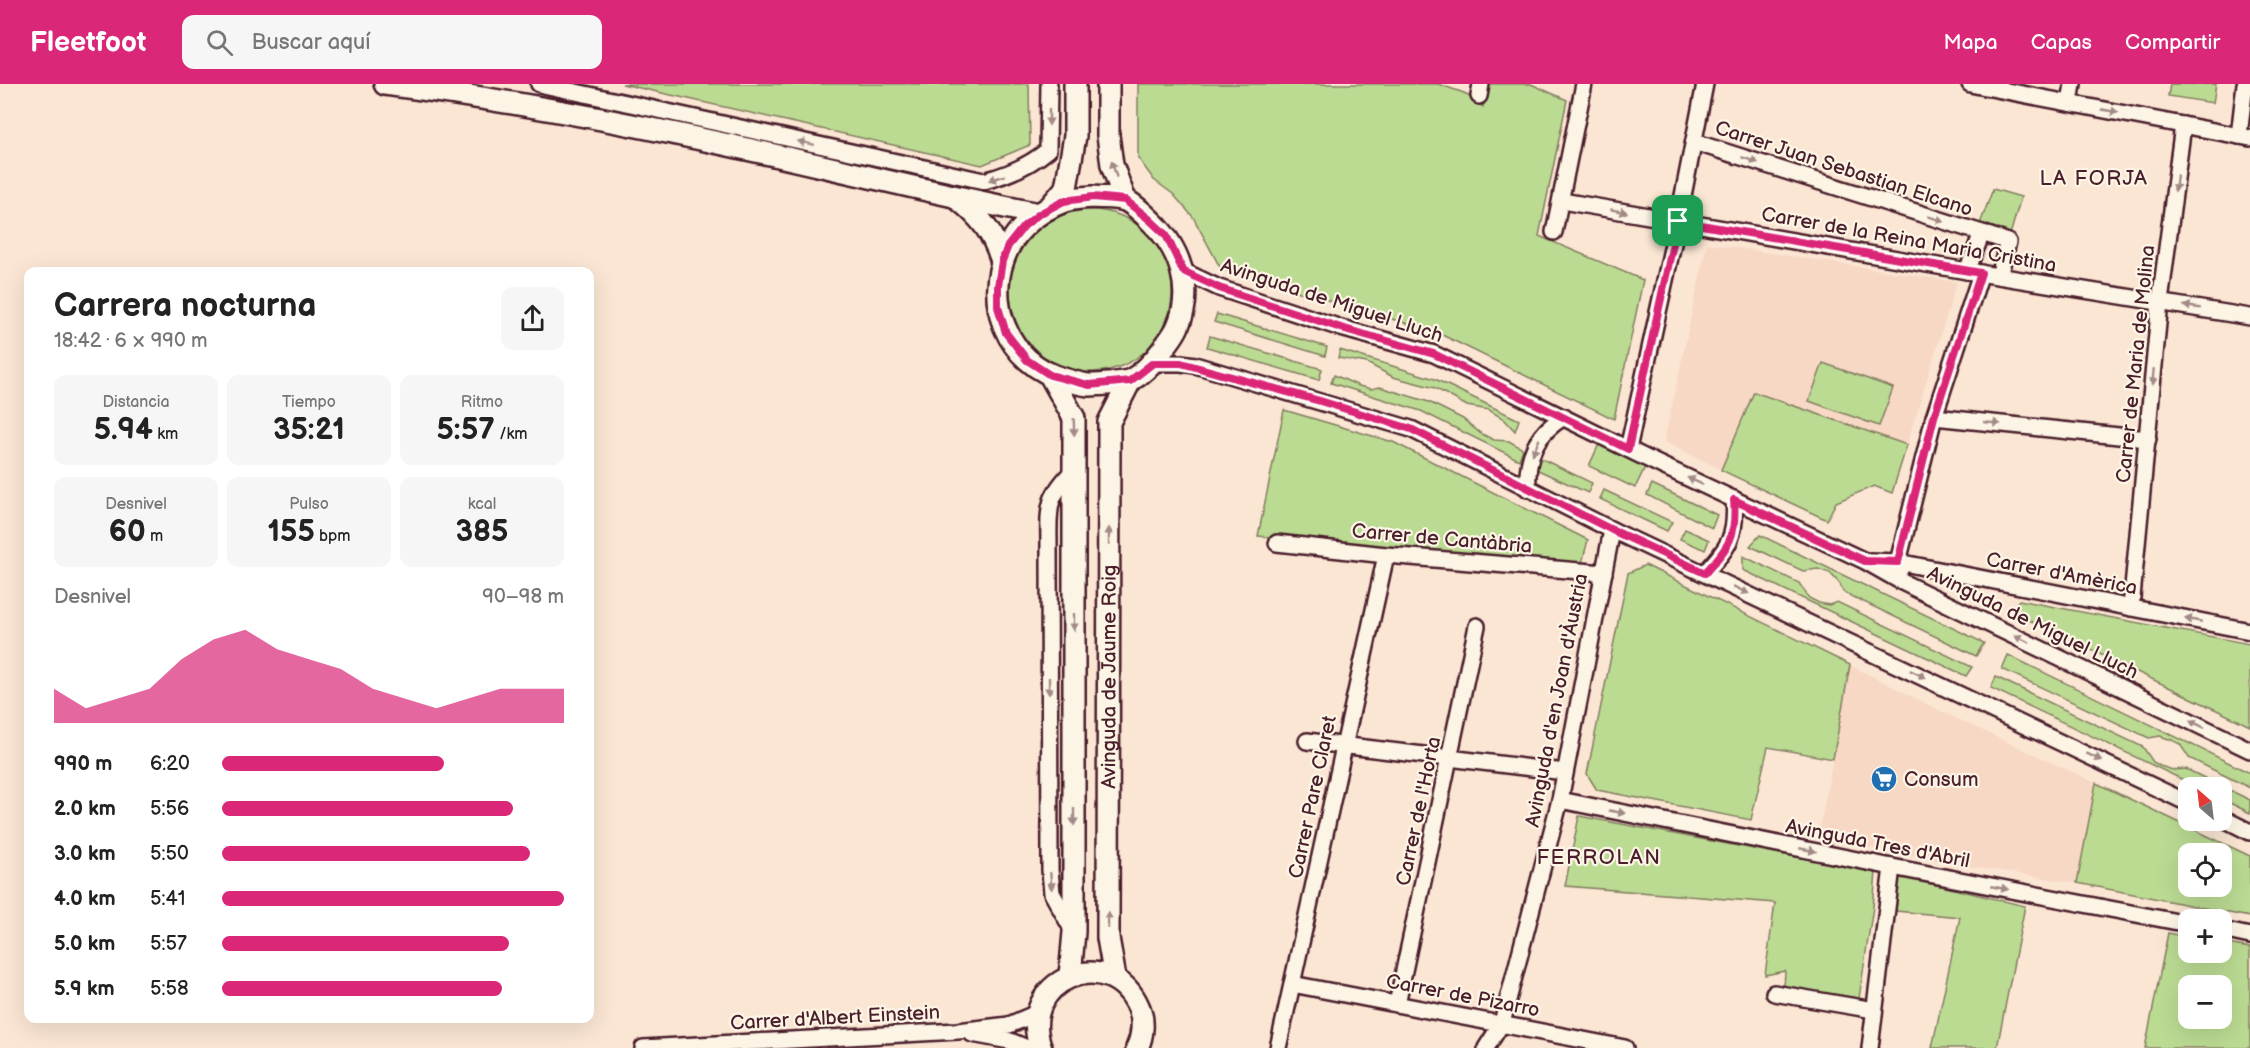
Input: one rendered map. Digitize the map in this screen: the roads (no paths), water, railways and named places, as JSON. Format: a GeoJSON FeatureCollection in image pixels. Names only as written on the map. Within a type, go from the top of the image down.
{"type":"FeatureCollection","features":[{"type":"Feature","properties":{"kind":"main road"},"geometry":{"type":"LineString","coordinates":[[385,84],[451,92],[566,112],[735,146],[958,198],[1044,211],[1064,201],[1093,197],[1125,200]]}},
{"type":"Feature","properties":{"kind":"main road"},"geometry":{"type":"LineString","coordinates":[[1075,84],[1075,136],[1066,188],[1044,211],[1024,226],[1008,246],[1002,261],[998,286],[998,307],[1006,333],[1027,360],[1050,375],[1089,385],[1130,381],[1153,363],[1178,327],[1185,296],[1183,271],[1166,235],[1125,200],[1112,165],[1108,135],[1108,84]]}},
{"type":"Feature","properties":{"kind":"main road"},"geometry":{"type":"LineString","coordinates":[[958,198],[977,214],[995,241],[1002,261]]}},
{"type":"Feature","properties":{"kind":"main road","name":"Avinguda de Jaume Roig"},"geometry":{"type":"LineString","coordinates":[[1050,375],[1074,418],[1074,932],[1070,976]]}},
{"type":"Feature","properties":{"kind":"main road","name":"Avinguda de Jaume Roig"},"geometry":{"type":"LineString","coordinates":[[1115,978],[1108,938],[1109,422],[1130,381]]}},
{"type":"Feature","properties":{"kind":"main road"},"geometry":{"type":"LineString","coordinates":[[1041,1048],[1036,1035],[1037,1013],[1048,990],[1070,976],[1093,972],[1115,978],[1133,994],[1142,1017],[1141,1046]]}},
{"type":"Feature","properties":{"kind":"street"},"geometry":{"type":"LineString","coordinates":[[539,84],[984,181],[1006,175],[1037,159],[1048,150],[1049,84]]}},
{"type":"Feature","properties":{"kind":"street"},"geometry":{"type":"LineString","coordinates":[[1554,232],[1584,84]]}},
{"type":"Feature","properties":{"kind":"street"},"geometry":{"type":"LineString","coordinates":[[1628,449],[1678,221],[1705,84]]}},
{"type":"Feature","properties":{"kind":"street"},"geometry":{"type":"LineString","coordinates":[[1970,84],[2244,137],[2245,84]]}},
{"type":"Feature","properties":{"kind":"street"},"geometry":{"type":"LineString","coordinates":[[2070,103],[2073,84]]}},
{"type":"Feature","properties":{"kind":"street","name":"Carrer de Maria de Molina"},"geometry":{"type":"LineString","coordinates":[[2131,608],[2160,302],[2183,125]]}},
{"type":"Feature","properties":{"kind":"street","name":"Carrer Juan Sebastian Elcano"},"geometry":{"type":"LineString","coordinates":[[1694,142],[2008,242],[1999,276]]}},
{"type":"Feature","properties":{"kind":"street","name":"Carrer de la Reina Maria Cristina"},"geometry":{"type":"LineString","coordinates":[[1562,201],[2250,317]]}},
{"type":"Feature","properties":{"kind":"street","name":"Carrer Juan Sebastian Elcano"},"geometry":{"type":"LineString","coordinates":[[1898,562],[1982,234]]}},
{"type":"Feature","properties":{"kind":"street","name":"Avinguda de Miguel Lluch"},"geometry":{"type":"LineString","coordinates":[[1183,271],[1219,288],[1341,328],[1434,354],[1865,561],[1902,582],[2250,750]]}},
{"type":"Feature","properties":{"kind":"street"},"geometry":{"type":"LineString","coordinates":[[1153,363],[1195,365],[1411,429],[1612,530],[2178,797]]}},
{"type":"Feature","properties":{"kind":"street"},"geometry":{"type":"LineString","coordinates":[[1528,489],[1527,476],[1535,445],[1549,426],[1564,417]]}},
{"type":"Feature","properties":{"kind":"street"},"geometry":{"type":"LineString","coordinates":[[1934,417],[2148,439]]}},
{"type":"Feature","properties":{"kind":"street"},"geometry":{"type":"LineString","coordinates":[[1705,573],[1729,544],[1735,527],[1734,500]]}},
{"type":"Feature","properties":{"kind":"street","name":"Avinguda d'en Joan d'Àustria"},"geometry":{"type":"LineString","coordinates":[[1486,1048],[1502,1023],[1560,800],[1612,530]]}},
{"type":"Feature","properties":{"kind":"street","name":"Carrer de Cantàbria"},"geometry":{"type":"LineString","coordinates":[[1276,543],[1386,555],[1604,573]]}},
{"type":"Feature","properties":{"kind":"street","name":"Carrer Pare Claret"},"geometry":{"type":"LineString","coordinates":[[1278,1048],[1386,555]]}},
{"type":"Feature","properties":{"kind":"street","name":"Carrer d'Amèrica"},"geometry":{"type":"LineString","coordinates":[[1865,561],[1898,562],[2250,632]]}},
{"type":"Feature","properties":{"kind":"street"},"geometry":{"type":"LineString","coordinates":[[1898,562],[1902,582]]}},
{"type":"Feature","properties":{"kind":"street","name":"Carrer de l'Horta"},"geometry":{"type":"LineString","coordinates":[[1397,1004],[1451,758],[1477,626]]}},
{"type":"Feature","properties":{"kind":"street"},"geometry":{"type":"LineString","coordinates":[[1307,741],[1565,772]]}},
{"type":"Feature","properties":{"kind":"street","name":"Avinguda Tres d'Abril"},"geometry":{"type":"LineString","coordinates":[[1560,800],[2178,922]]}},
{"type":"Feature","properties":{"kind":"street"},"geometry":{"type":"LineString","coordinates":[[2232,823],[2250,832]]}},
{"type":"Feature","properties":{"kind":"street"},"geometry":{"type":"LineString","coordinates":[[1870,1048],[1892,867]]}},
{"type":"Feature","properties":{"kind":"street"},"geometry":{"type":"LineString","coordinates":[[2232,932],[2250,936]]}},
{"type":"Feature","properties":{"kind":"street","name":"Carrer de Pizarro"},"geometry":{"type":"LineString","coordinates":[[1292,984],[1625,1048]]}},
{"type":"Feature","properties":{"kind":"street"},"geometry":{"type":"LineString","coordinates":[[1774,993],[1874,1010]]}},
{"type":"Feature","properties":{"kind":"street","name":"Carrer d'Albert Einstein"},"geometry":{"type":"LineString","coordinates":[[643,1048],[958,1031],[1009,1025],[1037,1013]]}},
{"type":"Feature","properties":{"kind":"street","name":"Carrer d'Albert Einstein"},"geometry":{"type":"LineString","coordinates":[[958,1031],[1010,1041],[1027,1048]]}},
{"type":"Feature","properties":{"kind":"place","name":"Consum"},"geometry":{"type":"Point","coordinates":[1884,779]}},
{"type":"Feature","properties":{"kind":"district","name":"LA FORJA"},"geometry":{"type":"Point","coordinates":[2094,178]}},
{"type":"Feature","properties":{"kind":"district","name":"FERROLAN"},"geometry":{"type":"Point","coordinates":[1599,857]}}]}
